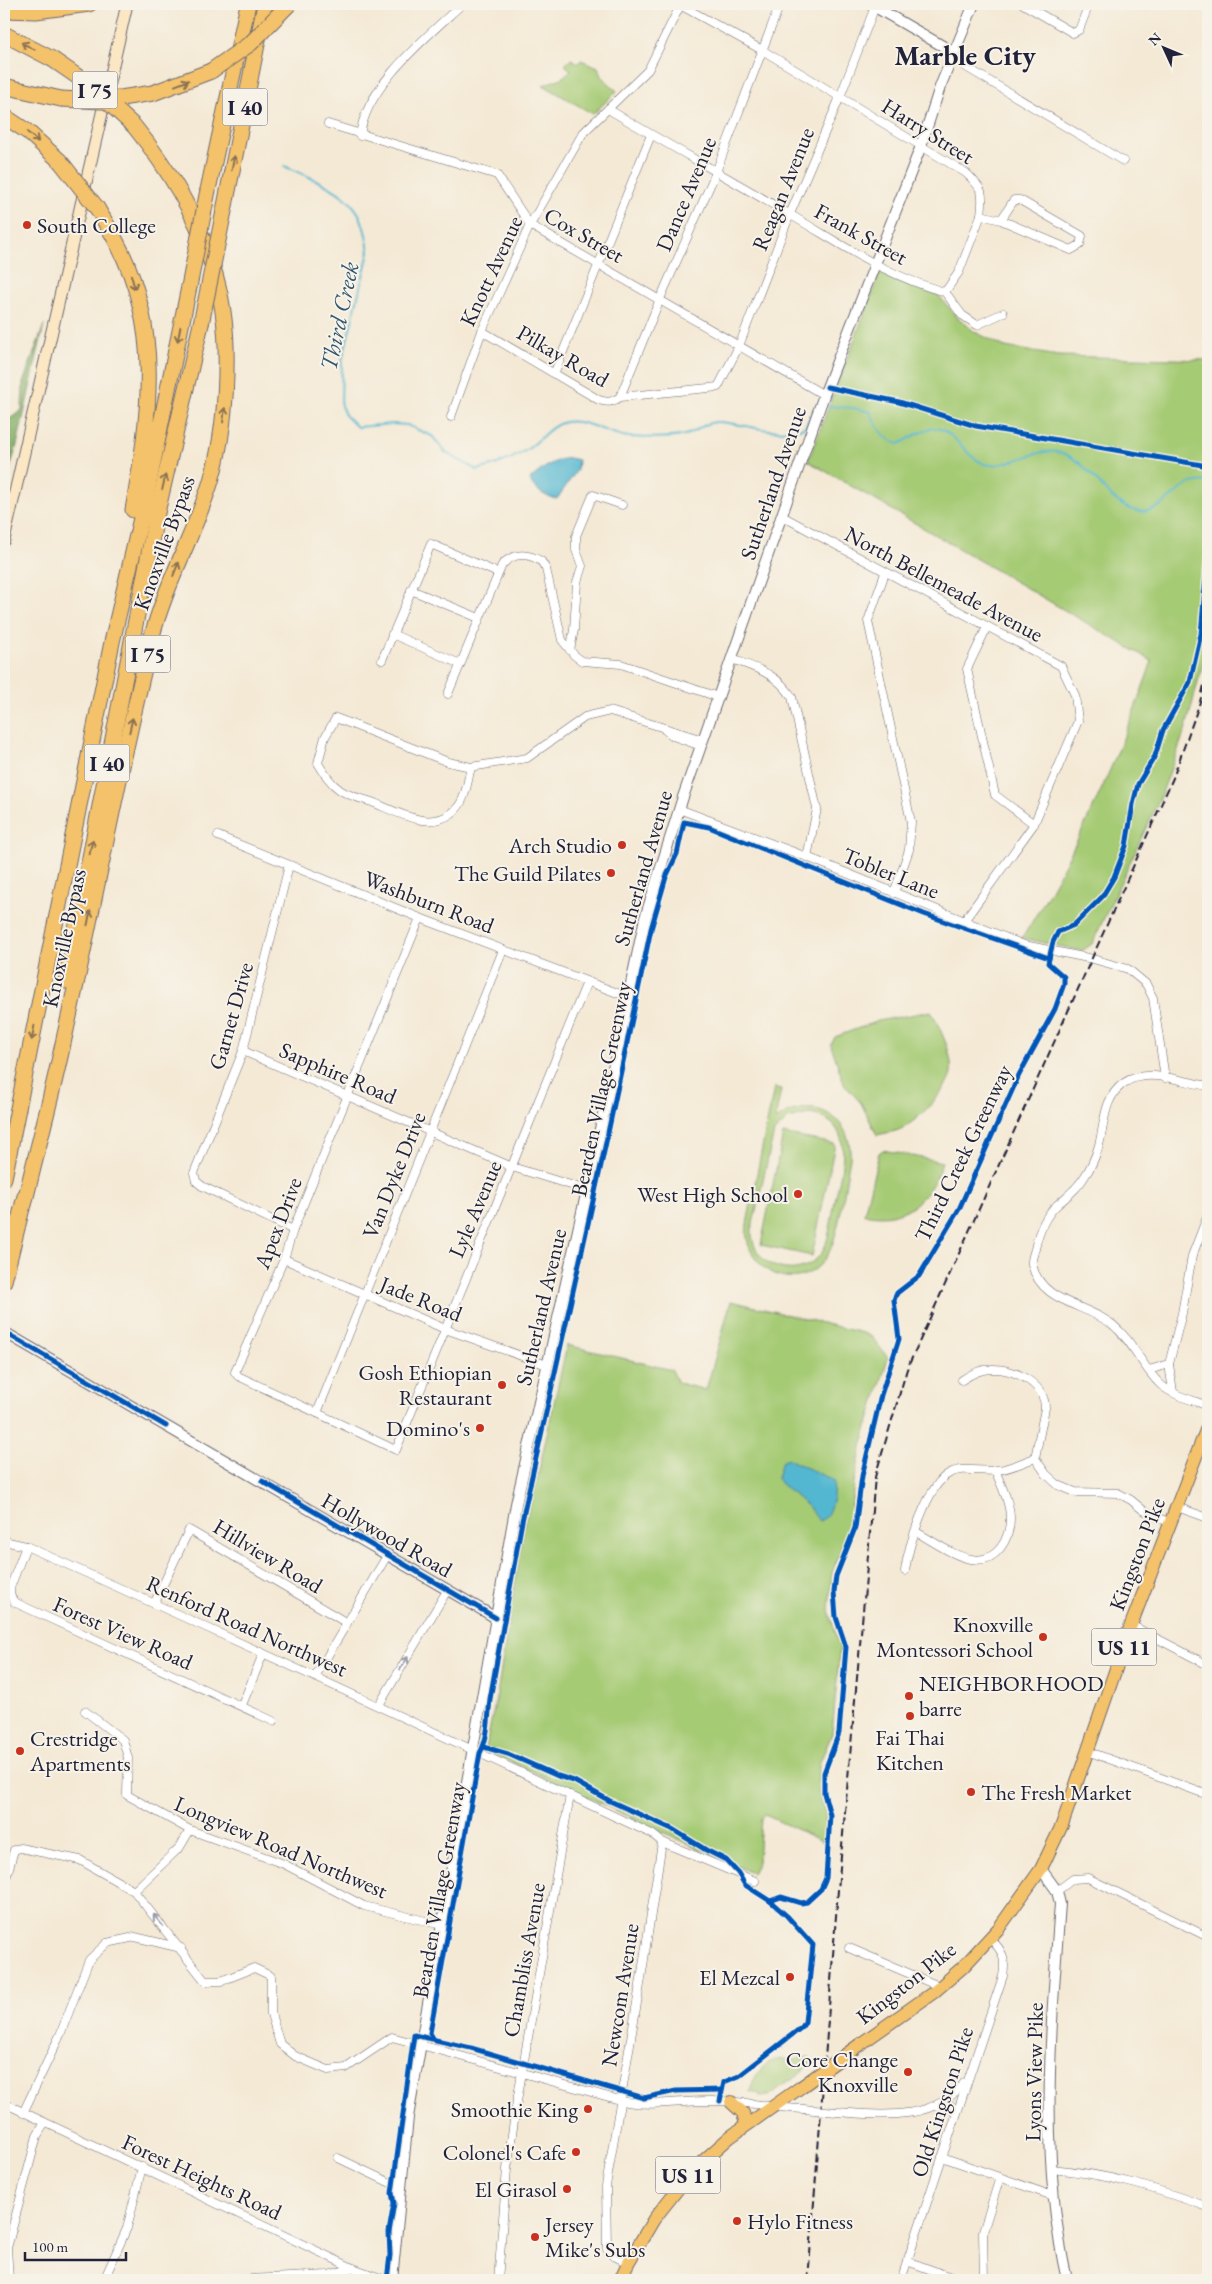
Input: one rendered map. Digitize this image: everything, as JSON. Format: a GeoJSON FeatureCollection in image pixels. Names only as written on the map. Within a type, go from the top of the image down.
{"type":"FeatureCollection","features":[{"type":"Feature","properties":{"kind":"highway"},"geometry":{"type":"LineString","coordinates":[[4,10],[36,11],[89,4]]}},
{"type":"Feature","properties":{"kind":"highway","name":"I 40"},"geometry":{"type":"LineString","coordinates":[[4,1178],[112,642],[145,501],[248,4]]}},
{"type":"Feature","properties":{"kind":"highway","name":"I 40"},"geometry":{"type":"LineString","coordinates":[[4,1281],[24,1205],[156,517],[201,324],[265,4]]}},
{"type":"Feature","properties":{"kind":"highway"},"geometry":{"type":"LineString","coordinates":[[4,86],[61,99],[101,101],[153,93],[211,71],[251,43],[289,4]]}},
{"type":"Feature","properties":{"kind":"highway","name":"Knoxville Bypass"},"geometry":{"type":"LineString","coordinates":[[4,34],[52,58],[87,83],[134,126],[157,155],[183,195],[208,247],[226,342],[225,416],[211,480],[167,589],[152,637],[118,781],[64,1041],[24,1205]]}},
{"type":"Feature","properties":{"kind":"highway","name":"Knoxville Bypass"},"geometry":{"type":"LineString","coordinates":[[4,116],[28,132],[60,161],[97,208],[114,237],[131,275],[146,335],[150,380],[145,441],[112,642]]}},
{"type":"Feature","properties":{"kind":"main road"},"geometry":{"type":"LineString","coordinates":[[4,540],[127,4]]}},
{"type":"Feature","properties":{"kind":"main road","name":"Kingston Pike"},"geometry":{"type":"LineString","coordinates":[[620,2280],[654,2219],[683,2182],[710,2153],[941,1987],[990,1939],[1041,1869],[1062,1825],[1131,1625],[1208,1425]]}},
{"type":"Feature","properties":{"kind":"main road"},"geometry":{"type":"LineString","coordinates":[[730,2102],[743,2113],[746,2126]]}},
{"type":"Feature","properties":{"kind":"street"},"geometry":{"type":"LineString","coordinates":[[360,136],[362,120],[410,50],[462,4]]}},
{"type":"Feature","properties":{"kind":"street","name":"Harry Street"},"geometry":{"type":"LineString","coordinates":[[681,4],[762,50],[966,173],[979,185],[983,195],[981,215]]}},
{"type":"Feature","properties":{"kind":"street","name":"Knott Avenue"},"geometry":{"type":"LineString","coordinates":[[451,417],[482,331],[530,225],[583,133],[648,70],[681,4]]}},
{"type":"Feature","properties":{"kind":"street","name":"Dance Avenue"},"geometry":{"type":"LineString","coordinates":[[620,397],[660,299],[716,172],[780,4]]}},
{"type":"Feature","properties":{"kind":"street","name":"Sutherland Avenue"},"geometry":{"type":"LineString","coordinates":[[392,2280],[408,2117],[516,1504],[587,1190],[645,918],[679,809],[824,394],[921,146],[952,55],[974,4]]}},
{"type":"Feature","properties":{"kind":"street"},"geometry":{"type":"LineString","coordinates":[[1023,4],[1073,33],[1079,30],[1089,4]]}},
{"type":"Feature","properties":{"kind":"street"},"geometry":{"type":"LineString","coordinates":[[873,5],[1123,161]]}},
{"type":"Feature","properties":{"kind":"street","name":"Reagan Avenue"},"geometry":{"type":"LineString","coordinates":[[718,387],[739,346],[790,214],[840,97],[873,5]]}},
{"type":"Feature","properties":{"kind":"street","name":"Frank Street"},"geometry":{"type":"LineString","coordinates":[[608,109],[790,214],[875,266],[922,286],[945,292]]}},
{"type":"Feature","properties":{"kind":"street","name":"Cox Street"},"geometry":{"type":"LineString","coordinates":[[328,124],[360,136],[497,175],[530,225],[824,394]]}},
{"type":"Feature","properties":{"kind":"street"},"geometry":{"type":"LineString","coordinates":[[554,374],[651,135]]}},
{"type":"Feature","properties":{"kind":"street"},"geometry":{"type":"LineString","coordinates":[[1000,220],[1014,200],[1020,200],[1082,236],[1080,245],[1071,250],[1000,220],[981,215],[959,272],[945,292],[962,315],[977,325],[1003,313]]}},
{"type":"Feature","properties":{"kind":"street","name":"Pilkay Road"},"geometry":{"type":"LineString","coordinates":[[482,331],[599,400],[612,402],[620,397],[718,387]]}},
{"type":"Feature","properties":{"kind":"street"},"geometry":{"type":"LineString","coordinates":[[570,650],[574,630],[578,582],[582,566],[576,550],[576,536],[593,495],[622,505]]}},
{"type":"Feature","properties":{"kind":"street","name":"North Bellemeade Avenue"},"geometry":{"type":"LineString","coordinates":[[782,516],[987,628],[1061,666],[1075,695],[1078,721],[1034,824],[964,921]]}},
{"type":"Feature","properties":{"kind":"street"},"geometry":{"type":"LineString","coordinates":[[382,660],[431,544],[498,573]]}},
{"type":"Feature","properties":{"kind":"street"},"geometry":{"type":"LineString","coordinates":[[448,694],[502,565],[514,555],[523,554],[542,561],[546,569],[562,640],[582,661],[621,664],[718,697]]}},
{"type":"Feature","properties":{"kind":"street"},"geometry":{"type":"LineString","coordinates":[[885,573],[868,621],[911,822],[909,850],[894,893]]}},
{"type":"Feature","properties":{"kind":"street"},"geometry":{"type":"LineString","coordinates":[[411,590],[479,618]]}},
{"type":"Feature","properties":{"kind":"street"},"geometry":{"type":"LineString","coordinates":[[987,628],[967,669],[995,796],[1034,824]]}},
{"type":"Feature","properties":{"kind":"street"},"geometry":{"type":"LineString","coordinates":[[392,634],[460,664]]}},
{"type":"Feature","properties":{"kind":"street"},"geometry":{"type":"LineString","coordinates":[[732,659],[771,674],[784,685],[792,697],[817,809],[807,857]]}},
{"type":"Feature","properties":{"kind":"street"},"geometry":{"type":"LineString","coordinates":[[471,767],[463,799],[454,812],[440,820],[428,821],[409,817],[340,790],[327,778],[318,763],[325,737],[336,718],[448,762],[471,767],[527,758],[585,717],[610,711],[665,730],[676,730],[702,743]]}},
{"type":"Feature","properties":{"kind":"street","name":"Tobler Lane"},"geometry":{"type":"LineString","coordinates":[[679,809],[807,857],[1024,945],[1093,959],[1128,969],[1146,984],[1152,998],[1165,1078]]}},
{"type":"Feature","properties":{"kind":"street","name":"Washburn Road"},"geometry":{"type":"LineString","coordinates":[[218,836],[420,918],[628,997]]}},
{"type":"Feature","properties":{"kind":"street","name":"Garnet Drive"},"geometry":{"type":"LineString","coordinates":[[289,865],[243,1051],[194,1173],[196,1181],[202,1186],[294,1230]]}},
{"type":"Feature","properties":{"kind":"street","name":"Apex Drive"},"geometry":{"type":"LineString","coordinates":[[396,1450],[238,1376],[234,1372],[284,1259],[347,1096],[420,918]]}},
{"type":"Feature","properties":{"kind":"street","name":"Van Dyke Drive"},"geometry":{"type":"LineString","coordinates":[[317,1413],[503,950]]}},
{"type":"Feature","properties":{"kind":"street","name":"Lyle Avenue"},"geometry":{"type":"LineString","coordinates":[[396,1450],[588,982]]}},
{"type":"Feature","properties":{"kind":"street","name":"Sapphire Road"},"geometry":{"type":"LineString","coordinates":[[243,1051],[512,1167],[587,1190]]}},
{"type":"Feature","properties":{"kind":"street"},"geometry":{"type":"LineString","coordinates":[[1208,1086],[1165,1078],[1137,1077],[1124,1083],[1114,1093],[1106,1109],[1099,1146],[1092,1163],[1083,1180],[1070,1196],[1055,1206],[1044,1222],[1032,1262],[1040,1282],[1056,1297],[1091,1312],[1114,1325],[1132,1345],[1161,1385],[1208,1406]]}},
{"type":"Feature","properties":{"kind":"street"},"geometry":{"type":"LineString","coordinates":[[1173,1392],[1168,1364],[1182,1313],[1192,1256],[1208,1215]]}},
{"type":"Feature","properties":{"kind":"street","name":"Jade Road"},"geometry":{"type":"LineString","coordinates":[[284,1259],[445,1328],[547,1365]]}},
{"type":"Feature","properties":{"kind":"street","name":"Hollywood Road"},"geometry":{"type":"LineString","coordinates":[[4,1332],[496,1618]]}},
{"type":"Feature","properties":{"kind":"street"},"geometry":{"type":"LineString","coordinates":[[1149,1370],[1168,1364]]}},
{"type":"Feature","properties":{"kind":"street"},"geometry":{"type":"LineString","coordinates":[[962,1380],[977,1371],[991,1368],[1027,1379],[1038,1387],[1045,1400],[1035,1458],[1046,1474],[1058,1485],[1075,1492],[1118,1493],[1131,1500],[1143,1510],[1170,1523]]}},
{"type":"Feature","properties":{"kind":"street"},"geometry":{"type":"LineString","coordinates":[[905,1571],[908,1551],[924,1507],[932,1490],[939,1481],[950,1473],[963,1470],[995,1470],[1035,1458]]}},
{"type":"Feature","properties":{"kind":"street"},"geometry":{"type":"LineString","coordinates":[[916,1532],[968,1559],[987,1559],[996,1554],[1008,1534],[1010,1518],[1006,1498],[995,1470]]}},
{"type":"Feature","properties":{"kind":"street"},"geometry":{"type":"LineString","coordinates":[[1177,1507],[1208,1518]]}},
{"type":"Feature","properties":{"kind":"street","name":"Hillview Road"},"geometry":{"type":"LineString","coordinates":[[154,1604],[189,1530],[347,1623]]}},
{"type":"Feature","properties":{"kind":"street","name":"Renford Road Northwest"},"geometry":{"type":"LineString","coordinates":[[4,1541],[26,1546],[379,1705],[652,1834],[662,1842],[756,1881]]}},
{"type":"Feature","properties":{"kind":"street","name":"Forest View Road"},"geometry":{"type":"LineString","coordinates":[[26,1546],[10,1588],[11,1598],[14,1602],[242,1705],[273,1721]]}},
{"type":"Feature","properties":{"kind":"street"},"geometry":{"type":"LineString","coordinates":[[315,1677],[388,1554]]}},
{"type":"Feature","properties":{"kind":"street"},"geometry":{"type":"LineString","coordinates":[[379,1705],[448,1589]]}},
{"type":"Feature","properties":{"kind":"street"},"geometry":{"type":"LineString","coordinates":[[1131,1625],[1208,1665]]}},
{"type":"Feature","properties":{"kind":"street"},"geometry":{"type":"LineString","coordinates":[[242,1705],[263,1654]]}},
{"type":"Feature","properties":{"kind":"street","name":"Longview Road Northwest"},"geometry":{"type":"LineString","coordinates":[[85,1711],[123,1740],[128,1758],[127,1795],[137,1802],[190,1830],[284,1864],[364,1906],[442,1925]]}},
{"type":"Feature","properties":{"kind":"street"},"geometry":{"type":"LineString","coordinates":[[1087,1751],[1208,1795]]}},
{"type":"Feature","properties":{"kind":"street","name":"Chambliss Avenue"},"geometry":{"type":"LineString","coordinates":[[498,2280],[507,2169],[570,1795]]}},
{"type":"Feature","properties":{"kind":"street"},"geometry":{"type":"LineString","coordinates":[[134,1891],[180,1847],[190,1830]]}},
{"type":"Feature","properties":{"kind":"street","name":"Newcom Avenue"},"geometry":{"type":"LineString","coordinates":[[628,2263],[610,2252],[606,2244],[606,2186],[662,1842]]}},
{"type":"Feature","properties":{"kind":"street"},"geometry":{"type":"LineString","coordinates":[[4,1886],[14,1850],[32,1850],[80,1860],[134,1891],[181,1948],[205,1982],[221,1981],[254,1968],[271,1976],[271,2014],[280,2044],[295,2056],[328,2070],[346,2068],[392,2037],[523,2071],[621,2101],[649,2104],[690,2100],[730,2102],[771,2108],[889,2115],[921,2112],[957,2091],[968,2077]]}},
{"type":"Feature","properties":{"kind":"street"},"geometry":{"type":"LineString","coordinates":[[1041,1869],[1057,1891],[1073,1879],[1088,1878],[1208,1937]]}},
{"type":"Feature","properties":{"kind":"street","name":"Lyons View Pike"},"geometry":{"type":"LineString","coordinates":[[1057,1891],[1060,1904],[1054,1990],[1051,2169],[1053,2196],[1068,2280]]}},
{"type":"Feature","properties":{"kind":"street"},"geometry":{"type":"LineString","coordinates":[[23,2113],[60,2035],[89,1960],[107,1943],[135,1937],[181,1948]]}},
{"type":"Feature","properties":{"kind":"street","name":"Old Kingston Pike"},"geometry":{"type":"LineString","coordinates":[[900,2280],[1003,1976],[1004,1962],[1001,1949],[990,1939]]}},
{"type":"Feature","properties":{"kind":"street"},"geometry":{"type":"LineString","coordinates":[[849,1948],[941,1987]]}},
{"type":"Feature","properties":{"kind":"street","name":"Forest Heights Road"},"geometry":{"type":"LineString","coordinates":[[4,2103],[44,2124],[142,2167],[353,2268],[386,2280]]}},
{"type":"Feature","properties":{"kind":"street"},"geometry":{"type":"LineString","coordinates":[[933,2106],[952,2106],[956,2115]]}},
{"type":"Feature","properties":{"kind":"street"},"geometry":{"type":"LineString","coordinates":[[9,2280],[7,2248],[37,2136],[44,2124]]}},
{"type":"Feature","properties":{"kind":"street"},"geometry":{"type":"LineString","coordinates":[[942,2157],[1053,2196]]}},
{"type":"Feature","properties":{"kind":"street"},"geometry":{"type":"LineString","coordinates":[[338,2158],[401,2188]]}},
{"type":"Feature","properties":{"kind":"street"},"geometry":{"type":"LineString","coordinates":[[104,2280],[127,2228],[142,2167]]}},
{"type":"Feature","properties":{"kind":"street"},"geometry":{"type":"LineString","coordinates":[[1051,2169],[1113,2177],[1175,2194],[1208,2207]]}},
{"type":"Feature","properties":{"kind":"street"},"geometry":{"type":"LineString","coordinates":[[984,2280],[983,2232],[1000,2177]]}},
{"type":"Feature","properties":{"kind":"street"},"geometry":{"type":"LineString","coordinates":[[907,2261],[959,2280]]}},
{"type":"Feature","properties":{"kind":"street"},"geometry":{"type":"LineString","coordinates":[[250,2279],[328,2275],[353,2268]]}},
{"type":"Feature","properties":{"kind":"green space"},"geometry":{"type":"Polygon","coordinates":[[[571,59],[578,63],[581,60],[598,67],[601,75],[617,91],[593,114],[543,85],[562,78],[571,70],[565,65],[571,59]]]}},
{"type":"Feature","properties":{"kind":"green space"},"geometry":{"type":"Polygon","coordinates":[[[880,273],[938,295],[958,318],[975,332],[1005,347],[1058,356],[1208,360],[1208,643],[1186,728],[1160,798],[1092,944],[1082,951],[1022,938],[1042,906],[1095,804],[1125,733],[1152,661],[808,461],[880,273]]]}},
{"type":"Feature","properties":{"kind":"green space"},"geometry":{"type":"Polygon","coordinates":[[[44,325],[17,445],[4,487],[4,419],[11,418],[22,410],[23,383],[44,325]]]}},
{"type":"Feature","properties":{"kind":"green space"},"geometry":{"type":"Polygon","coordinates":[[[931,1011],[949,1052],[951,1061],[950,1077],[936,1098],[916,1119],[900,1129],[877,1135],[861,1103],[844,1084],[831,1045],[835,1037],[878,1021],[931,1011]]]}},
{"type":"Feature","properties":{"kind":"green space"},"geometry":{"type":"Polygon","coordinates":[[[774,1088],[781,1089],[775,1121],[788,1113],[801,1109],[814,1109],[826,1112],[844,1130],[849,1143],[850,1158],[838,1226],[830,1251],[813,1271],[800,1276],[786,1277],[773,1273],[762,1266],[753,1254],[747,1240],[747,1224],[774,1088]],[[809,1114],[788,1119],[774,1132],[752,1228],[753,1242],[759,1254],[768,1263],[779,1268],[792,1269],[804,1267],[815,1260],[824,1249],[826,1243],[841,1174],[843,1148],[840,1136],[834,1126],[824,1118],[809,1114]]]}},
{"type":"Feature","properties":{"kind":"green space","name":"West High School"},"geometry":{"type":"Polygon","coordinates":[[[783,1134],[835,1144],[812,1256],[761,1245],[783,1134]]]}},
{"type":"Feature","properties":{"kind":"green space"},"geometry":{"type":"Polygon","coordinates":[[[883,1150],[942,1162],[931,1187],[914,1205],[892,1215],[864,1214],[879,1153],[883,1150]]]}},
{"type":"Feature","properties":{"kind":"green space"},"geometry":{"type":"Polygon","coordinates":[[[731,1301],[863,1333],[872,1337],[888,1358],[865,1434],[854,1482],[849,1527],[832,1573],[829,1610],[840,1648],[832,1734],[819,1764],[818,1789],[826,1813],[824,1842],[765,1815],[761,1819],[758,1862],[752,1873],[485,1750],[497,1694],[525,1520],[533,1496],[567,1345],[672,1370],[678,1383],[706,1390],[731,1301]]]}},
{"type":"Feature","properties":{"kind":"green space"},"geometry":{"type":"Polygon","coordinates":[[[810,2058],[810,2065],[769,2096],[760,2097],[760,2094],[750,2092],[757,2074],[765,2065],[776,2060],[810,2058]]]}},
{"type":"Feature","properties":{"kind":"water"},"geometry":{"type":"Polygon","coordinates":[[[569,458],[578,460],[577,470],[557,499],[545,495],[531,483],[530,479],[544,468],[569,458]]]}},
{"type":"Feature","properties":{"kind":"water"},"geometry":{"type":"Polygon","coordinates":[[[788,1459],[833,1480],[832,1503],[823,1519],[819,1521],[809,1507],[781,1484],[777,1478],[782,1461],[788,1459]]]}},
{"type":"Feature","properties":{"kind":"waterway","name":"Third Creek"},"geometry":{"type":"LineString","coordinates":[[284,166],[324,184],[343,196],[357,211],[365,230],[369,252],[342,361],[341,406],[345,415],[357,427],[393,424],[407,425],[432,436],[446,453],[477,470],[515,457],[531,447],[549,430],[565,422],[581,423],[628,437],[650,438],[683,436],[715,422],[762,429],[794,430],[805,427],[814,409]]}},
{"type":"Feature","properties":{"kind":"waterway","name":"Third Creek"},"geometry":{"type":"LineString","coordinates":[[828,406],[853,408],[870,412],[884,435],[899,444],[925,430],[941,429],[955,439],[975,459],[990,465],[1010,462],[1039,453],[1059,452],[1078,462],[1117,501],[1136,511],[1144,512],[1158,507],[1191,483],[1208,482]]}},
{"type":"Feature","properties":{"kind":"railway"},"geometry":{"type":"LineString","coordinates":[[808,2280],[838,1890],[875,1477],[907,1369],[1173,778],[1200,702],[1208,668]]}},
{"type":"Feature","properties":{"kind":"cycle path"},"geometry":{"type":"LineString","coordinates":[[827,387],[899,402],[976,426],[1208,466]]}},
{"type":"Feature","properties":{"kind":"cycle path","name":"Third Creek Greenway"},"geometry":{"type":"LineString","coordinates":[[770,1901],[781,1897],[801,1903],[807,1902],[821,1889],[826,1878],[830,1815],[824,1793],[824,1773],[839,1733],[846,1647],[836,1617],[834,1592],[836,1576],[855,1528],[862,1476],[881,1395],[899,1339],[894,1300],[897,1293],[919,1276],[959,1209],[1019,1075],[1055,1009],[1064,984],[1064,977],[1048,963],[1053,942],[1058,932],[1074,925],[1102,897],[1114,877],[1126,846],[1138,784],[1155,756],[1163,730],[1190,682],[1201,634],[1208,554]]}},
{"type":"Feature","properties":{"kind":"cycle path","name":"Bearden Village Greenway"},"geometry":{"type":"LineString","coordinates":[[433,2038],[430,2033],[480,1753],[487,1733],[490,1699],[522,1521],[651,929],[666,877],[677,854],[684,822],[709,827],[924,914],[1049,958]]}},
{"type":"Feature","properties":{"kind":"cycle path"},"geometry":{"type":"LineString","coordinates":[[4,1332],[166,1426]]}},
{"type":"Feature","properties":{"kind":"cycle path"},"geometry":{"type":"LineString","coordinates":[[262,1481],[496,1618]]}},
{"type":"Feature","properties":{"kind":"cycle path"},"geometry":{"type":"LineString","coordinates":[[484,1747],[508,1754],[574,1781],[610,1801],[672,1829],[726,1860],[738,1873],[745,1885],[770,1901],[787,1916],[813,1945],[805,2022],[802,2027],[739,2076],[724,2082],[720,2101]]}},
{"type":"Feature","properties":{"kind":"cycle path"},"geometry":{"type":"LineString","coordinates":[[387,2280],[390,2255],[389,2232],[394,2203],[392,2193],[414,2035],[471,2048],[644,2098],[676,2091],[722,2090]]}},
{"type":"Feature","properties":{"kind":"place","name":"South College"},"geometry":{"type":"Point","coordinates":[27,225]}},
{"type":"Feature","properties":{"kind":"place","name":"Arch Studio"},"geometry":{"type":"Point","coordinates":[622,845]}},
{"type":"Feature","properties":{"kind":"place","name":"The Guild Pilates"},"geometry":{"type":"Point","coordinates":[611,873]}},
{"type":"Feature","properties":{"kind":"place","name":"West High School"},"geometry":{"type":"Point","coordinates":[798,1194]}},
{"type":"Feature","properties":{"kind":"place","name":"Gosh Ethiopian Restaurant"},"geometry":{"type":"Point","coordinates":[502,1385]}},
{"type":"Feature","properties":{"kind":"place","name":"Domino's"},"geometry":{"type":"Point","coordinates":[480,1428]}},
{"type":"Feature","properties":{"kind":"place","name":"Knoxville Montessori School"},"geometry":{"type":"Point","coordinates":[1043,1637]}},
{"type":"Feature","properties":{"kind":"place","name":"NEIGHBORHOOD barre"},"geometry":{"type":"Point","coordinates":[909,1696]}},
{"type":"Feature","properties":{"kind":"place","name":"Fai Thai Kitchen"},"geometry":{"type":"Point","coordinates":[910,1716]}},
{"type":"Feature","properties":{"kind":"place","name":"Crestridge Apartments"},"geometry":{"type":"Point","coordinates":[20,1751]}},
{"type":"Feature","properties":{"kind":"place","name":"The Fresh Market"},"geometry":{"type":"Point","coordinates":[971,1792]}},
{"type":"Feature","properties":{"kind":"place","name":"El Mezcal"},"geometry":{"type":"Point","coordinates":[790,1977]}},
{"type":"Feature","properties":{"kind":"place","name":"Core Change Knoxville"},"geometry":{"type":"Point","coordinates":[908,2072]}},
{"type":"Feature","properties":{"kind":"place","name":"Smoothie King"},"geometry":{"type":"Point","coordinates":[588,2109]}},
{"type":"Feature","properties":{"kind":"place","name":"Colonel's Cafe"},"geometry":{"type":"Point","coordinates":[576,2152]}},
{"type":"Feature","properties":{"kind":"place","name":"El Girasol"},"geometry":{"type":"Point","coordinates":[567,2189]}},
{"type":"Feature","properties":{"kind":"place","name":"Hylo Fitness"},"geometry":{"type":"Point","coordinates":[737,2221]}},
{"type":"Feature","properties":{"kind":"place","name":"Jersey Mike's Subs"},"geometry":{"type":"Point","coordinates":[535,2237]}},
{"type":"Feature","properties":{"kind":"district","name":"Marble City"},"geometry":{"type":"Point","coordinates":[965,55]}}]}
